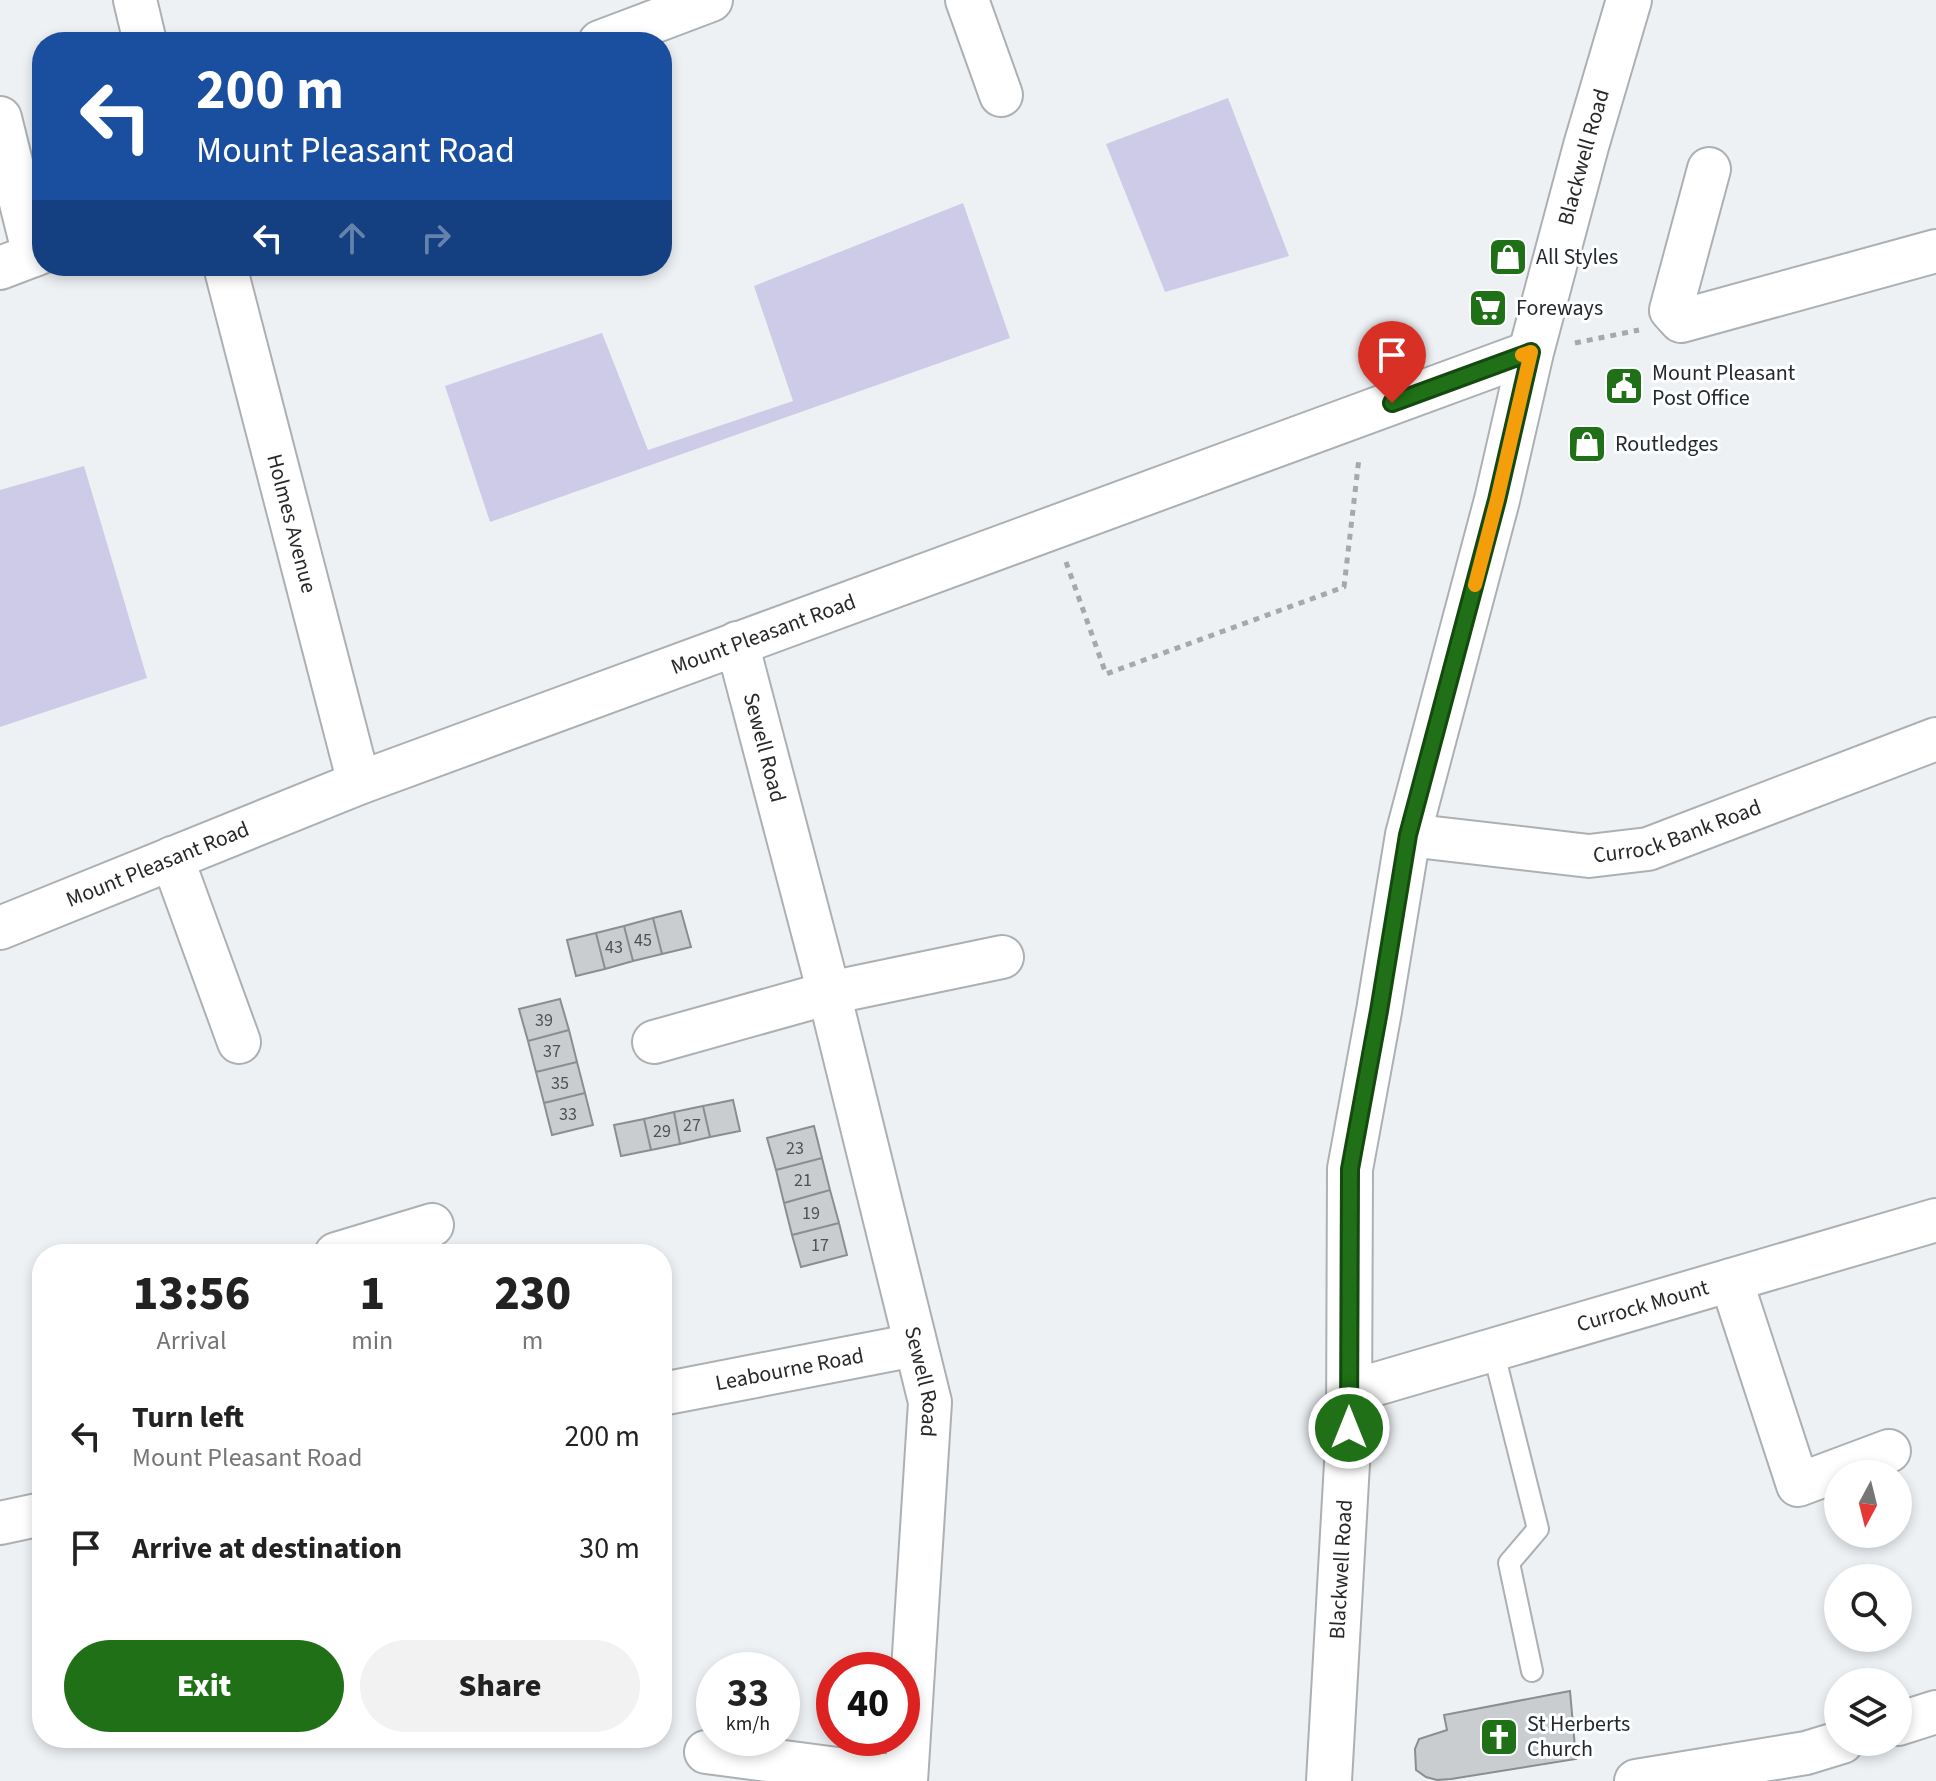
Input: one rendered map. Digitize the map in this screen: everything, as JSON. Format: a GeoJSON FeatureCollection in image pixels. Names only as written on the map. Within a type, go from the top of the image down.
{"type":"FeatureCollection","features":[{"type":"Feature","properties":{"kind":"street"},"geometry":{"type":"LineString","coordinates":[[135,0],[143,32]]}},
{"type":"Feature","properties":{"kind":"street"},"geometry":{"type":"LineString","coordinates":[[626,32],[711,0]]}},
{"type":"Feature","properties":{"kind":"street"},"geometry":{"type":"LineString","coordinates":[[967,0],[1001,95]]}},
{"type":"Feature","properties":{"kind":"street","name":"Blackwell Road"},"geometry":{"type":"LineString","coordinates":[[1329,1781],[1349,1392],[1350,1169],[1408,835],[1497,500],[1531,352],[1629,0]]}},
{"type":"Feature","properties":{"kind":"street"},"geometry":{"type":"LineString","coordinates":[[0,118],[25,258]]}},
{"type":"Feature","properties":{"kind":"street"},"geometry":{"type":"LineString","coordinates":[[1709,169],[1671,310],[1681,321],[1936,251]]}},
{"type":"Feature","properties":{"kind":"street","name":"Holmes Avenue"},"geometry":{"type":"LineString","coordinates":[[228,276],[359,783]]}},
{"type":"Feature","properties":{"kind":"street","name":"Mount Pleasant Road"},"geometry":{"type":"LineString","coordinates":[[0,928],[359,783],[1531,352]]}},
{"type":"Feature","properties":{"kind":"street","name":"Sewell Road"},"geometry":{"type":"LineString","coordinates":[[737,643],[829,993],[930,1402],[906,1780]]}},
{"type":"Feature","properties":{"kind":"street","name":"Currock Bank Road"},"geometry":{"type":"LineString","coordinates":[[1408,835],[1589,856],[1648,849],[1936,739]]}},
{"type":"Feature","properties":{"kind":"street"},"geometry":{"type":"LineString","coordinates":[[172,858],[239,1042]]}},
{"type":"Feature","properties":{"kind":"street"},"geometry":{"type":"LineString","coordinates":[[654,1042],[829,993],[1002,957]]}},
{"type":"Feature","properties":{"kind":"street","name":"Currock Mount"},"geometry":{"type":"LineString","coordinates":[[1349,1392],[1936,1220]]}},
{"type":"Feature","properties":{"kind":"street"},"geometry":{"type":"LineString","coordinates":[[369,1244],[432,1225]]}},
{"type":"Feature","properties":{"kind":"street"},"geometry":{"type":"LineString","coordinates":[[1731,1280],[1798,1485],[1889,1451]]}},
{"type":"Feature","properties":{"kind":"street","name":"Leabourne Road"},"geometry":{"type":"LineString","coordinates":[[672,1392],[915,1345]]}},
{"type":"Feature","properties":{"kind":"street"},"geometry":{"type":"LineString","coordinates":[[0,1523],[32,1516]]}},
{"type":"Feature","properties":{"kind":"street"},"geometry":{"type":"LineString","coordinates":[[1912,1720],[1936,1712]]}},
{"type":"Feature","properties":{"kind":"street"},"geometry":{"type":"LineString","coordinates":[[1636,1781],[1824,1748]]}},
{"type":"Feature","properties":{"kind":"street"},"geometry":{"type":"LineString","coordinates":[[735,1756],[906,1780]]}},
{"type":"Feature","properties":{"kind":"lane"},"geometry":{"type":"LineString","coordinates":[[1493,1350],[1538,1529],[1509,1563],[1532,1671]]}},
{"type":"Feature","properties":{"kind":"path"},"geometry":{"type":"LineString","coordinates":[[1531,352],[1681,321]]}},
{"type":"Feature","properties":{"kind":"path"},"geometry":{"type":"LineString","coordinates":[[1053,527],[1106,674],[1285,609],[1344,587],[1365,413]]}},
{"type":"Feature","properties":{"kind":"shaded area"},"geometry":{"type":"Polygon","coordinates":[[[1228,98],[1289,256],[1165,292],[1106,144],[1228,98]]]}},
{"type":"Feature","properties":{"kind":"shaded area"},"geometry":{"type":"Polygon","coordinates":[[[963,203],[1010,338],[490,522],[445,386],[602,333],[648,450],[793,401],[754,286],[963,203]]]}},
{"type":"Feature","properties":{"kind":"shaded area"},"geometry":{"type":"Polygon","coordinates":[[[84,466],[147,678],[0,727],[0,490],[84,466]]]}},
{"type":"Feature","properties":{"kind":"building"},"geometry":{"type":"Polygon","coordinates":[[[681,911],[691,947],[662,954],[653,918],[681,911]]]}},
{"type":"Feature","properties":{"kind":"building"},"geometry":{"type":"Polygon","coordinates":[[[653,918],[662,954],[633,961],[624,926],[653,918]]]}},
{"type":"Feature","properties":{"kind":"building"},"geometry":{"type":"Polygon","coordinates":[[[624,926],[633,961],[605,969],[596,933],[624,926]]]}},
{"type":"Feature","properties":{"kind":"building"},"geometry":{"type":"Polygon","coordinates":[[[596,933],[605,969],[576,976],[567,940],[596,933]]]}},
{"type":"Feature","properties":{"kind":"building"},"geometry":{"type":"Polygon","coordinates":[[[560,999],[569,1030],[528,1041],[519,1009],[560,999]]]}},
{"type":"Feature","properties":{"kind":"building"},"geometry":{"type":"Polygon","coordinates":[[[569,1030],[577,1062],[536,1072],[528,1041],[569,1030]]]}},
{"type":"Feature","properties":{"kind":"building"},"geometry":{"type":"Polygon","coordinates":[[[577,1062],[585,1093],[544,1103],[536,1072],[577,1062]]]}},
{"type":"Feature","properties":{"kind":"building"},"geometry":{"type":"Polygon","coordinates":[[[585,1093],[593,1125],[552,1135],[544,1103],[585,1093]]]}},
{"type":"Feature","properties":{"kind":"building"},"geometry":{"type":"Polygon","coordinates":[[[733,1100],[740,1131],[710,1137],[703,1106],[733,1100]]]}},
{"type":"Feature","properties":{"kind":"building"},"geometry":{"type":"Polygon","coordinates":[[[703,1106],[710,1137],[680,1144],[674,1112],[703,1106]]]}},
{"type":"Feature","properties":{"kind":"building"},"geometry":{"type":"Polygon","coordinates":[[[674,1112],[680,1144],[651,1150],[644,1119],[674,1112]]]}},
{"type":"Feature","properties":{"kind":"building"},"geometry":{"type":"Polygon","coordinates":[[[644,1119],[651,1150],[621,1156],[614,1125],[644,1119]]]}},
{"type":"Feature","properties":{"kind":"building"},"geometry":{"type":"Polygon","coordinates":[[[814,1126],[822,1158],[776,1170],[767,1138],[814,1126]]]}},
{"type":"Feature","properties":{"kind":"building"},"geometry":{"type":"Polygon","coordinates":[[[822,1158],[830,1190],[784,1203],[776,1170],[822,1158]]]}},
{"type":"Feature","properties":{"kind":"building"},"geometry":{"type":"Polygon","coordinates":[[[830,1190],[839,1223],[792,1235],[784,1203],[830,1190]]]}},
{"type":"Feature","properties":{"kind":"building"},"geometry":{"type":"Polygon","coordinates":[[[839,1223],[847,1255],[801,1267],[792,1235],[839,1223]]]}},
{"type":"Feature","properties":{"kind":"building","name":"St Herberts Church"},"geometry":{"type":"Polygon","coordinates":[[[1570,1691],[1576,1759],[1437,1780],[1416,1770],[1415,1749],[1419,1739],[1447,1730],[1444,1715],[1570,1691]]]}},
{"type":"Feature","properties":{"kind":"slow traffic"},"geometry":{"type":"LineString","coordinates":[[1475,585],[1531,352],[1522,355]]}},
{"type":"Feature","properties":{"kind":"place","name":"All Styles"},"geometry":{"type":"Point","coordinates":[1508,257]}},
{"type":"Feature","properties":{"kind":"place","name":"Foreways"},"geometry":{"type":"Point","coordinates":[1488,308]}},
{"type":"Feature","properties":{"kind":"place","name":"Mount Pleasant Post Office"},"geometry":{"type":"Point","coordinates":[1624,386]}},
{"type":"Feature","properties":{"kind":"place","name":"Routledges"},"geometry":{"type":"Point","coordinates":[1587,444]}},
{"type":"Feature","properties":{"kind":"place","name":"St Herberts Church"},"geometry":{"type":"Point","coordinates":[1499,1737]}},
{"type":"Feature","properties":{"kind":"route"},"geometry":{"type":"LineString","coordinates":[[1349,1428],[1350,1169],[1408,835],[1497,500],[1531,352],[1392,403]]}}]}
